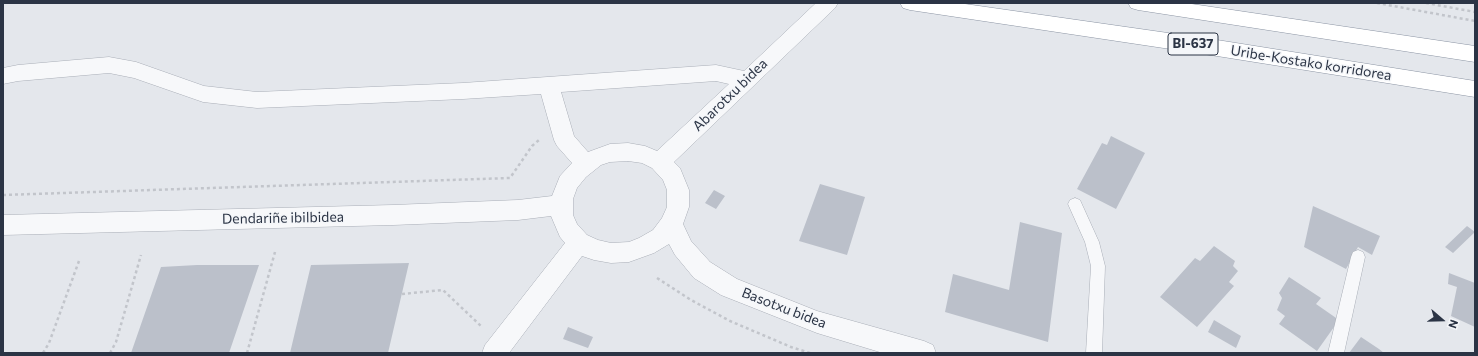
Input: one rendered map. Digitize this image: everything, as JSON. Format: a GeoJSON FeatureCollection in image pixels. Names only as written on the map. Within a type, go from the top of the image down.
{"type":"FeatureCollection","features":[{"type":"Feature","properties":{"kind":"highway","name":"Uribe-Kostako korridorea"},"geometry":{"type":"LineString","coordinates":[[910,3],[1194,44],[1475,89]]}},
{"type":"Feature","properties":{"kind":"highway","name":"BI-637"},"geometry":{"type":"LineString","coordinates":[[1138,3],[1475,54]]}},
{"type":"Feature","properties":{"kind":"street","name":"Abarotxu bidea"},"geometry":{"type":"LineString","coordinates":[[660,162],[828,3]]}},
{"type":"Feature","properties":{"kind":"street"},"geometry":{"type":"LineString","coordinates":[[3,76],[18,73],[109,64],[136,70],[203,94],[257,100],[549,85],[716,73],[746,79]]}},
{"type":"Feature","properties":{"kind":"street"},"geometry":{"type":"LineString","coordinates":[[549,85],[565,140],[586,164]]}},
{"type":"Feature","properties":{"kind":"street"},"geometry":{"type":"LineString","coordinates":[[628,152],[645,155],[660,162],[672,175],[678,190],[678,207],[672,224],[661,237],[646,246],[629,252],[611,253],[594,250],[579,242],[568,230],[562,215],[562,199],[568,183],[578,170],[586,164],[610,153],[628,152]]}},
{"type":"Feature","properties":{"kind":"street","name":"Dendariñe ibilbidea"},"geometry":{"type":"LineString","coordinates":[[3,224],[393,215],[518,210],[562,205]]}},
{"type":"Feature","properties":{"kind":"street","name":"Basotxu bidea"},"geometry":{"type":"LineString","coordinates":[[672,224],[683,248],[702,270],[729,287],[817,322],[924,353]]}},
{"type":"Feature","properties":{"kind":"street"},"geometry":{"type":"LineString","coordinates":[[494,353],[579,242]]}},
{"type":"Feature","properties":{"kind":"lane"},"geometry":{"type":"LineString","coordinates":[[1074,204],[1092,242],[1098,266],[1094,353]]}},
{"type":"Feature","properties":{"kind":"lane"},"geometry":{"type":"LineString","coordinates":[[1336,353],[1358,257]]}},
{"type":"Feature","properties":{"kind":"path"},"geometry":{"type":"LineString","coordinates":[[1377,3],[1475,21]]}},
{"type":"Feature","properties":{"kind":"path"},"geometry":{"type":"LineString","coordinates":[[1426,3],[1475,12]]}},
{"type":"Feature","properties":{"kind":"path"},"geometry":{"type":"LineString","coordinates":[[3,195],[510,178],[532,146],[561,126]]}},
{"type":"Feature","properties":{"kind":"path"},"geometry":{"type":"LineString","coordinates":[[247,353],[275,252]]}},
{"type":"Feature","properties":{"kind":"path"},"geometry":{"type":"LineString","coordinates":[[110,353],[116,342],[141,255]]}},
{"type":"Feature","properties":{"kind":"path"},"geometry":{"type":"LineString","coordinates":[[43,353],[49,343],[78,261]]}},
{"type":"Feature","properties":{"kind":"path"},"geometry":{"type":"LineString","coordinates":[[657,278],[691,300],[730,321],[790,347],[810,353]]}},
{"type":"Feature","properties":{"kind":"path"},"geometry":{"type":"LineString","coordinates":[[402,294],[443,290],[486,331]]}},
{"type":"Feature","properties":{"kind":"building"},"geometry":{"type":"Polygon","coordinates":[[[1111,136],[1145,153],[1116,209],[1077,189],[1102,143],[1107,145],[1111,136]]]}},
{"type":"Feature","properties":{"kind":"building"},"geometry":{"type":"Polygon","coordinates":[[[820,184],[865,197],[847,255],[799,241],[820,184]]]}},
{"type":"Feature","properties":{"kind":"building"},"geometry":{"type":"Polygon","coordinates":[[[714,190],[725,196],[716,209],[705,203],[714,190]]]}},
{"type":"Feature","properties":{"kind":"building"},"geometry":{"type":"Polygon","coordinates":[[[1313,206],[1380,236],[1372,255],[1358,247],[1346,269],[1304,247],[1313,206]]]}},
{"type":"Feature","properties":{"kind":"building"},"geometry":{"type":"Polygon","coordinates":[[[1020,222],[1062,233],[1048,342],[945,312],[953,274],[1009,290],[1020,222]]]}},
{"type":"Feature","properties":{"kind":"building"},"geometry":{"type":"Polygon","coordinates":[[[1467,226],[1475,232],[1453,253],[1445,247],[1467,226]]]}},
{"type":"Feature","properties":{"kind":"building"},"geometry":{"type":"Polygon","coordinates":[[[1214,246],[1235,261],[1233,266],[1238,271],[1229,282],[1234,286],[1197,327],[1160,297],[1195,258],[1200,261],[1214,246]]]}},
{"type":"Feature","properties":{"kind":"building"},"geometry":{"type":"Polygon","coordinates":[[[409,263],[388,353],[290,353],[311,265],[409,263]]]}},
{"type":"Feature","properties":{"kind":"building"},"geometry":{"type":"Polygon","coordinates":[[[197,265],[259,265],[229,353],[131,353],[161,267],[197,265]]]}},
{"type":"Feature","properties":{"kind":"building"},"geometry":{"type":"Polygon","coordinates":[[[1449,273],[1475,283],[1475,327],[1451,316],[1457,287],[1448,284],[1449,273]]]}},
{"type":"Feature","properties":{"kind":"building"},"geometry":{"type":"Polygon","coordinates":[[[1289,277],[1321,298],[1316,304],[1339,320],[1317,351],[1279,324],[1285,316],[1277,310],[1282,298],[1279,293],[1289,277]]]}},
{"type":"Feature","properties":{"kind":"building"},"geometry":{"type":"Polygon","coordinates":[[[1214,320],[1241,336],[1236,348],[1208,332],[1214,320]]]}},
{"type":"Feature","properties":{"kind":"building"},"geometry":{"type":"Polygon","coordinates":[[[568,327],[593,337],[588,348],[563,339],[568,327]]]}},
{"type":"Feature","properties":{"kind":"building"},"geometry":{"type":"Polygon","coordinates":[[[1361,337],[1379,349],[1384,353],[1349,353],[1361,337]]]}}]}
